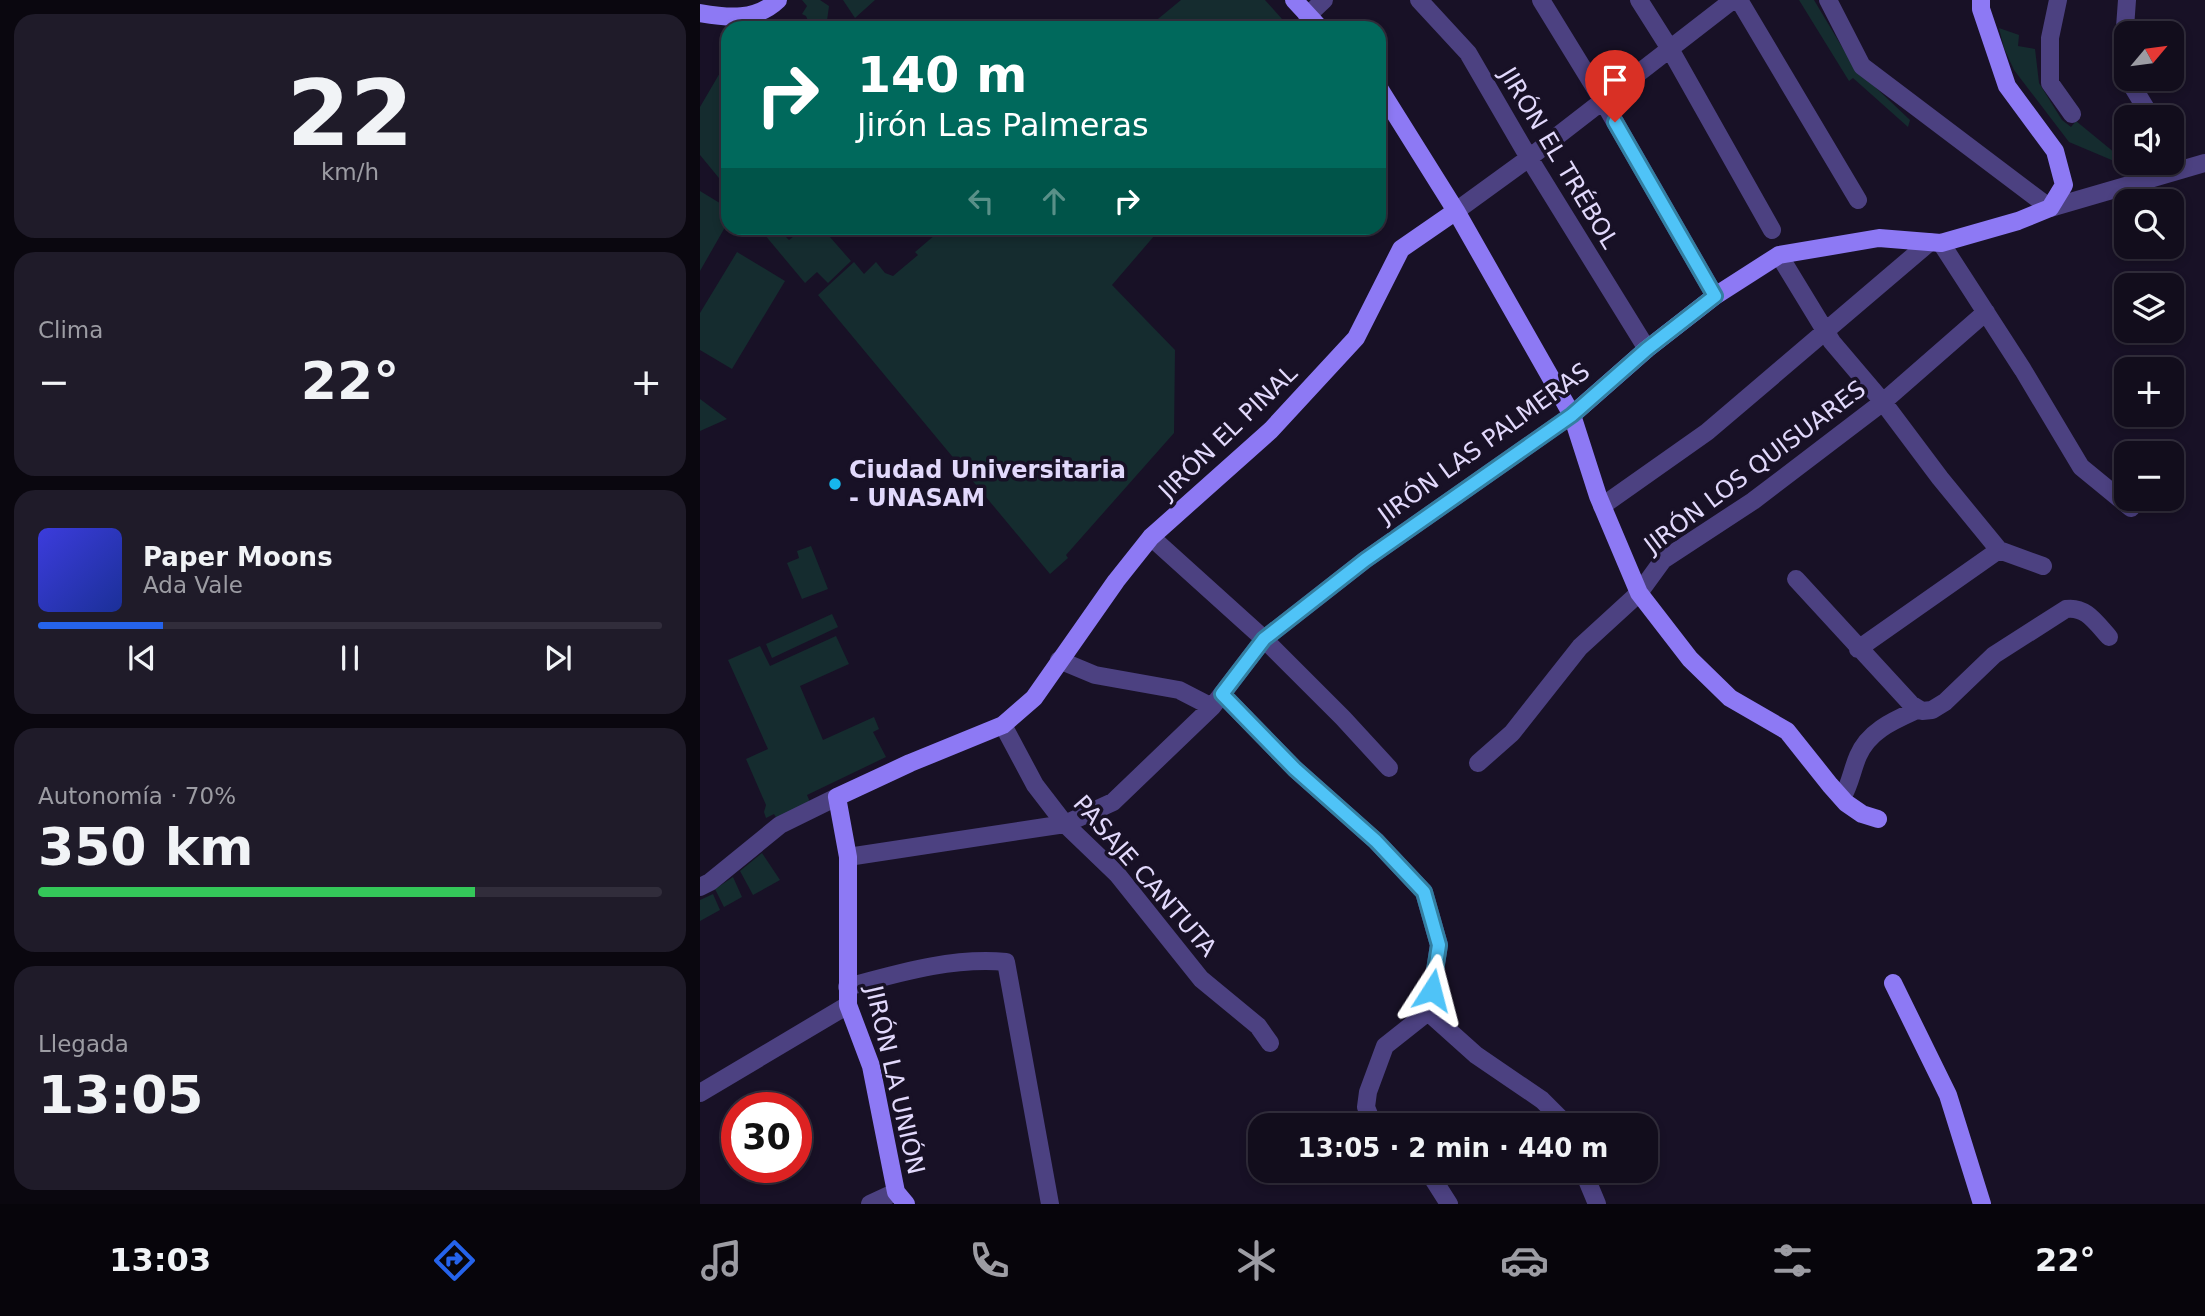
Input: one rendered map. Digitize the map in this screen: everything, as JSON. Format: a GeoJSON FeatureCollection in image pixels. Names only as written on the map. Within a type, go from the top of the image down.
{"type":"FeatureCollection","features":[{"type":"Feature","properties":{"kind":"street"},"geometry":{"type":"LineString","coordinates":[[700,13],[723,18],[753,16],[778,0]]}},
{"type":"Feature","properties":{"kind":"street"},"geometry":{"type":"LineString","coordinates":[[1294,0],[1313,21]]}},
{"type":"Feature","properties":{"kind":"street"},"geometry":{"type":"LineString","coordinates":[[1314,21],[1324,0]]}},
{"type":"Feature","properties":{"kind":"street","name":"JIRÓN EL TRÉBOL"},"geometry":{"type":"LineString","coordinates":[[1419,0],[1468,53],[1529,158],[1647,349]]}},
{"type":"Feature","properties":{"kind":"street"},"geometry":{"type":"LineString","coordinates":[[1541,0],[1603,101],[1715,296]]}},
{"type":"Feature","properties":{"kind":"street"},"geometry":{"type":"LineString","coordinates":[[1639,0],[1670,49],[1772,230]]}},
{"type":"Feature","properties":{"kind":"street","name":"JIRÓN EL PINAL"},"geometry":{"type":"LineString","coordinates":[[700,887],[710,882],[780,825],[910,763],[1003,725],[1034,698],[1116,581],[1151,537],[1272,430],[1356,338],[1401,249],[1529,158],[1733,0]]}},
{"type":"Feature","properties":{"kind":"street"},"geometry":{"type":"LineString","coordinates":[[1739,0],[1858,200]]}},
{"type":"Feature","properties":{"kind":"street"},"geometry":{"type":"LineString","coordinates":[[1828,0],[1862,65],[2050,208],[2064,185],[2055,151],[2007,86],[1981,9],[1981,0]]}},
{"type":"Feature","properties":{"kind":"street"},"geometry":{"type":"LineString","coordinates":[[2058,0],[2050,38],[2050,83],[2071,114]]}},
{"type":"Feature","properties":{"kind":"street"},"geometry":{"type":"LineString","coordinates":[[2125,21],[2127,0]]}},
{"type":"Feature","properties":{"kind":"street"},"geometry":{"type":"LineString","coordinates":[[1386,99],[1455,211],[1572,415],[1602,506],[1640,593],[1690,659],[1731,698],[1787,731],[1842,798],[1863,814],[1878,819]]}},
{"type":"Feature","properties":{"kind":"street","name":"JIRÓN LAS PALMERAS"},"geometry":{"type":"LineString","coordinates":[[848,857],[1065,824],[1113,802],[1217,701],[1264,639],[1365,560],[1572,415],[1647,349],[1715,296],[1779,256],[1879,238],[1935,242],[2018,221],[2050,208],[2205,163]]}},
{"type":"Feature","properties":{"kind":"street"},"geometry":{"type":"LineString","coordinates":[[1602,506],[1707,432],[1825,330],[1935,242],[1986,312],[2081,467],[2114,494]]}},
{"type":"Feature","properties":{"kind":"street"},"geometry":{"type":"LineString","coordinates":[[1779,256],[1825,330],[1998,550],[2043,566]]}},
{"type":"Feature","properties":{"kind":"street","name":"JIRÓN LOS QUISUARES"},"geometry":{"type":"LineString","coordinates":[[1478,764],[1512,733],[1580,647],[1640,593],[1663,560],[1753,501],[1883,402],[1986,312]]}},
{"type":"Feature","properties":{"kind":"street"},"geometry":{"type":"LineString","coordinates":[[1151,537],[1264,639],[1389,768]]}},
{"type":"Feature","properties":{"kind":"street"},"geometry":{"type":"LineString","coordinates":[[1858,649],[1998,550]]}},
{"type":"Feature","properties":{"kind":"street"},"geometry":{"type":"LineString","coordinates":[[1796,579],[1858,649],[1919,709],[1932,710],[1945,702],[1994,655],[2066,609],[2084,611],[2109,637]]}},
{"type":"Feature","properties":{"kind":"street"},"geometry":{"type":"LineString","coordinates":[[1059,660],[1095,675],[1179,690],[1217,701],[1376,841],[1424,892],[1439,945],[1428,1012],[1385,1046],[1368,1092],[1366,1107],[1368,1113]]}},
{"type":"Feature","properties":{"kind":"street"},"geometry":{"type":"LineString","coordinates":[[1842,798],[1859,753],[1870,737],[1881,728],[1919,709]]}},
{"type":"Feature","properties":{"kind":"street","name":"PASAJE CANTUTA"},"geometry":{"type":"LineString","coordinates":[[1003,725],[1035,785],[1065,824],[1117,874],[1201,979],[1258,1026],[1270,1043]]}},
{"type":"Feature","properties":{"kind":"street","name":"JIRÓN LA UNIÓN"},"geometry":{"type":"LineString","coordinates":[[837,797],[848,857],[847,996],[871,1066],[901,1198]]}},
{"type":"Feature","properties":{"kind":"street"},"geometry":{"type":"LineString","coordinates":[[700,1093],[847,996],[926,966],[1006,962],[1050,1204]]}},
{"type":"Feature","properties":{"kind":"street"},"geometry":{"type":"LineString","coordinates":[[1893,983],[1948,1095],[1982,1204]]}},
{"type":"Feature","properties":{"kind":"street"},"geometry":{"type":"LineString","coordinates":[[1428,1012],[1476,1055],[1542,1100],[1555,1113]]}},
{"type":"Feature","properties":{"kind":"street"},"geometry":{"type":"LineString","coordinates":[[1436,1183],[1449,1204]]}},
{"type":"Feature","properties":{"kind":"street"},"geometry":{"type":"LineString","coordinates":[[1588,1183],[1597,1204]]}},
{"type":"Feature","properties":{"kind":"street"},"geometry":{"type":"LineString","coordinates":[[870,1204],[901,1198]]}},
{"type":"Feature","properties":{"kind":"green space"},"geometry":{"type":"Polygon","coordinates":[[[802,0],[820,0],[829,6],[827,21],[808,21],[802,14],[807,6],[802,0]]]}},
{"type":"Feature","properties":{"kind":"green space"},"geometry":{"type":"Polygon","coordinates":[[[843,0],[875,0],[855,18],[843,0]]]}},
{"type":"Feature","properties":{"kind":"green space"},"geometry":{"type":"Polygon","coordinates":[[[1181,0],[1265,0],[1284,21],[1156,21],[1181,0]]]}},
{"type":"Feature","properties":{"kind":"green space"},"geometry":{"type":"Polygon","coordinates":[[[1799,0],[1814,0],[1854,67],[1910,120],[1908,127],[1853,78],[1849,81],[1799,0]]]}},
{"type":"Feature","properties":{"kind":"green space"},"geometry":{"type":"Polygon","coordinates":[[[1999,28],[2019,35],[2018,46],[2035,49],[2039,83],[2062,120],[2071,127],[2076,121],[2114,152],[2114,161],[2069,142],[2014,70],[1999,28]]]}},
{"type":"Feature","properties":{"kind":"green space"},"geometry":{"type":"Polygon","coordinates":[[[721,71],[721,180],[700,155],[700,107],[721,71]]]}},
{"type":"Feature","properties":{"kind":"green space"},"geometry":{"type":"Polygon","coordinates":[[[700,191],[721,204],[721,234],[700,271],[700,191]]]}},
{"type":"Feature","properties":{"kind":"green space"},"geometry":{"type":"Polygon","coordinates":[[[765,235],[784,235],[789,240],[795,235],[828,235],[851,261],[828,283],[817,272],[805,283],[765,235]]]}},
{"type":"Feature","properties":{"kind":"green space"},"geometry":{"type":"Polygon","coordinates":[[[935,235],[1155,235],[1112,285],[1175,350],[1174,433],[1066,555],[1068,558],[1050,574],[818,295],[854,262],[864,274],[876,262],[885,273],[893,276],[918,255],[915,252],[935,235]]]}},
{"type":"Feature","properties":{"kind":"green space"},"geometry":{"type":"Polygon","coordinates":[[[737,252],[785,281],[732,369],[700,350],[700,313],[737,252]]]}},
{"type":"Feature","properties":{"kind":"green space"},"geometry":{"type":"Polygon","coordinates":[[[700,399],[727,419],[700,431],[700,399]]]}},
{"type":"Feature","properties":{"kind":"green space"},"geometry":{"type":"Polygon","coordinates":[[[811,546],[828,589],[802,599],[787,563],[799,558],[797,551],[811,546]]]}},
{"type":"Feature","properties":{"kind":"green space"},"geometry":{"type":"Polygon","coordinates":[[[832,614],[838,627],[772,658],[766,644],[832,614]]]}},
{"type":"Feature","properties":{"kind":"green space"},"geometry":{"type":"Polygon","coordinates":[[[836,636],[849,664],[800,686],[823,740],[874,717],[879,729],[873,732],[886,757],[807,795],[810,802],[777,819],[774,814],[766,818],[766,805],[746,759],[768,749],[728,660],[760,646],[770,666],[836,636]]]}},
{"type":"Feature","properties":{"kind":"green space"},"geometry":{"type":"Polygon","coordinates":[[[762,853],[780,880],[753,895],[740,871],[762,853]]]}},
{"type":"Feature","properties":{"kind":"green space"},"geometry":{"type":"Polygon","coordinates":[[[733,877],[742,897],[724,907],[715,889],[733,877]]]}},
{"type":"Feature","properties":{"kind":"green space"},"geometry":{"type":"Polygon","coordinates":[[[713,894],[720,910],[700,921],[700,900],[713,894]]]}},
{"type":"Feature","properties":{"kind":"place","name":"Ciudad Universitaria - UNASAM"},"geometry":{"type":"Point","coordinates":[835,484]}},
{"type":"Feature","properties":{"kind":"route"},"geometry":{"type":"LineString","coordinates":[[1432,990],[1439,945],[1424,892],[1376,841],[1295,769],[1222,694],[1264,639],[1365,560],[1572,415],[1647,349],[1715,296],[1615,122]]}}]}
